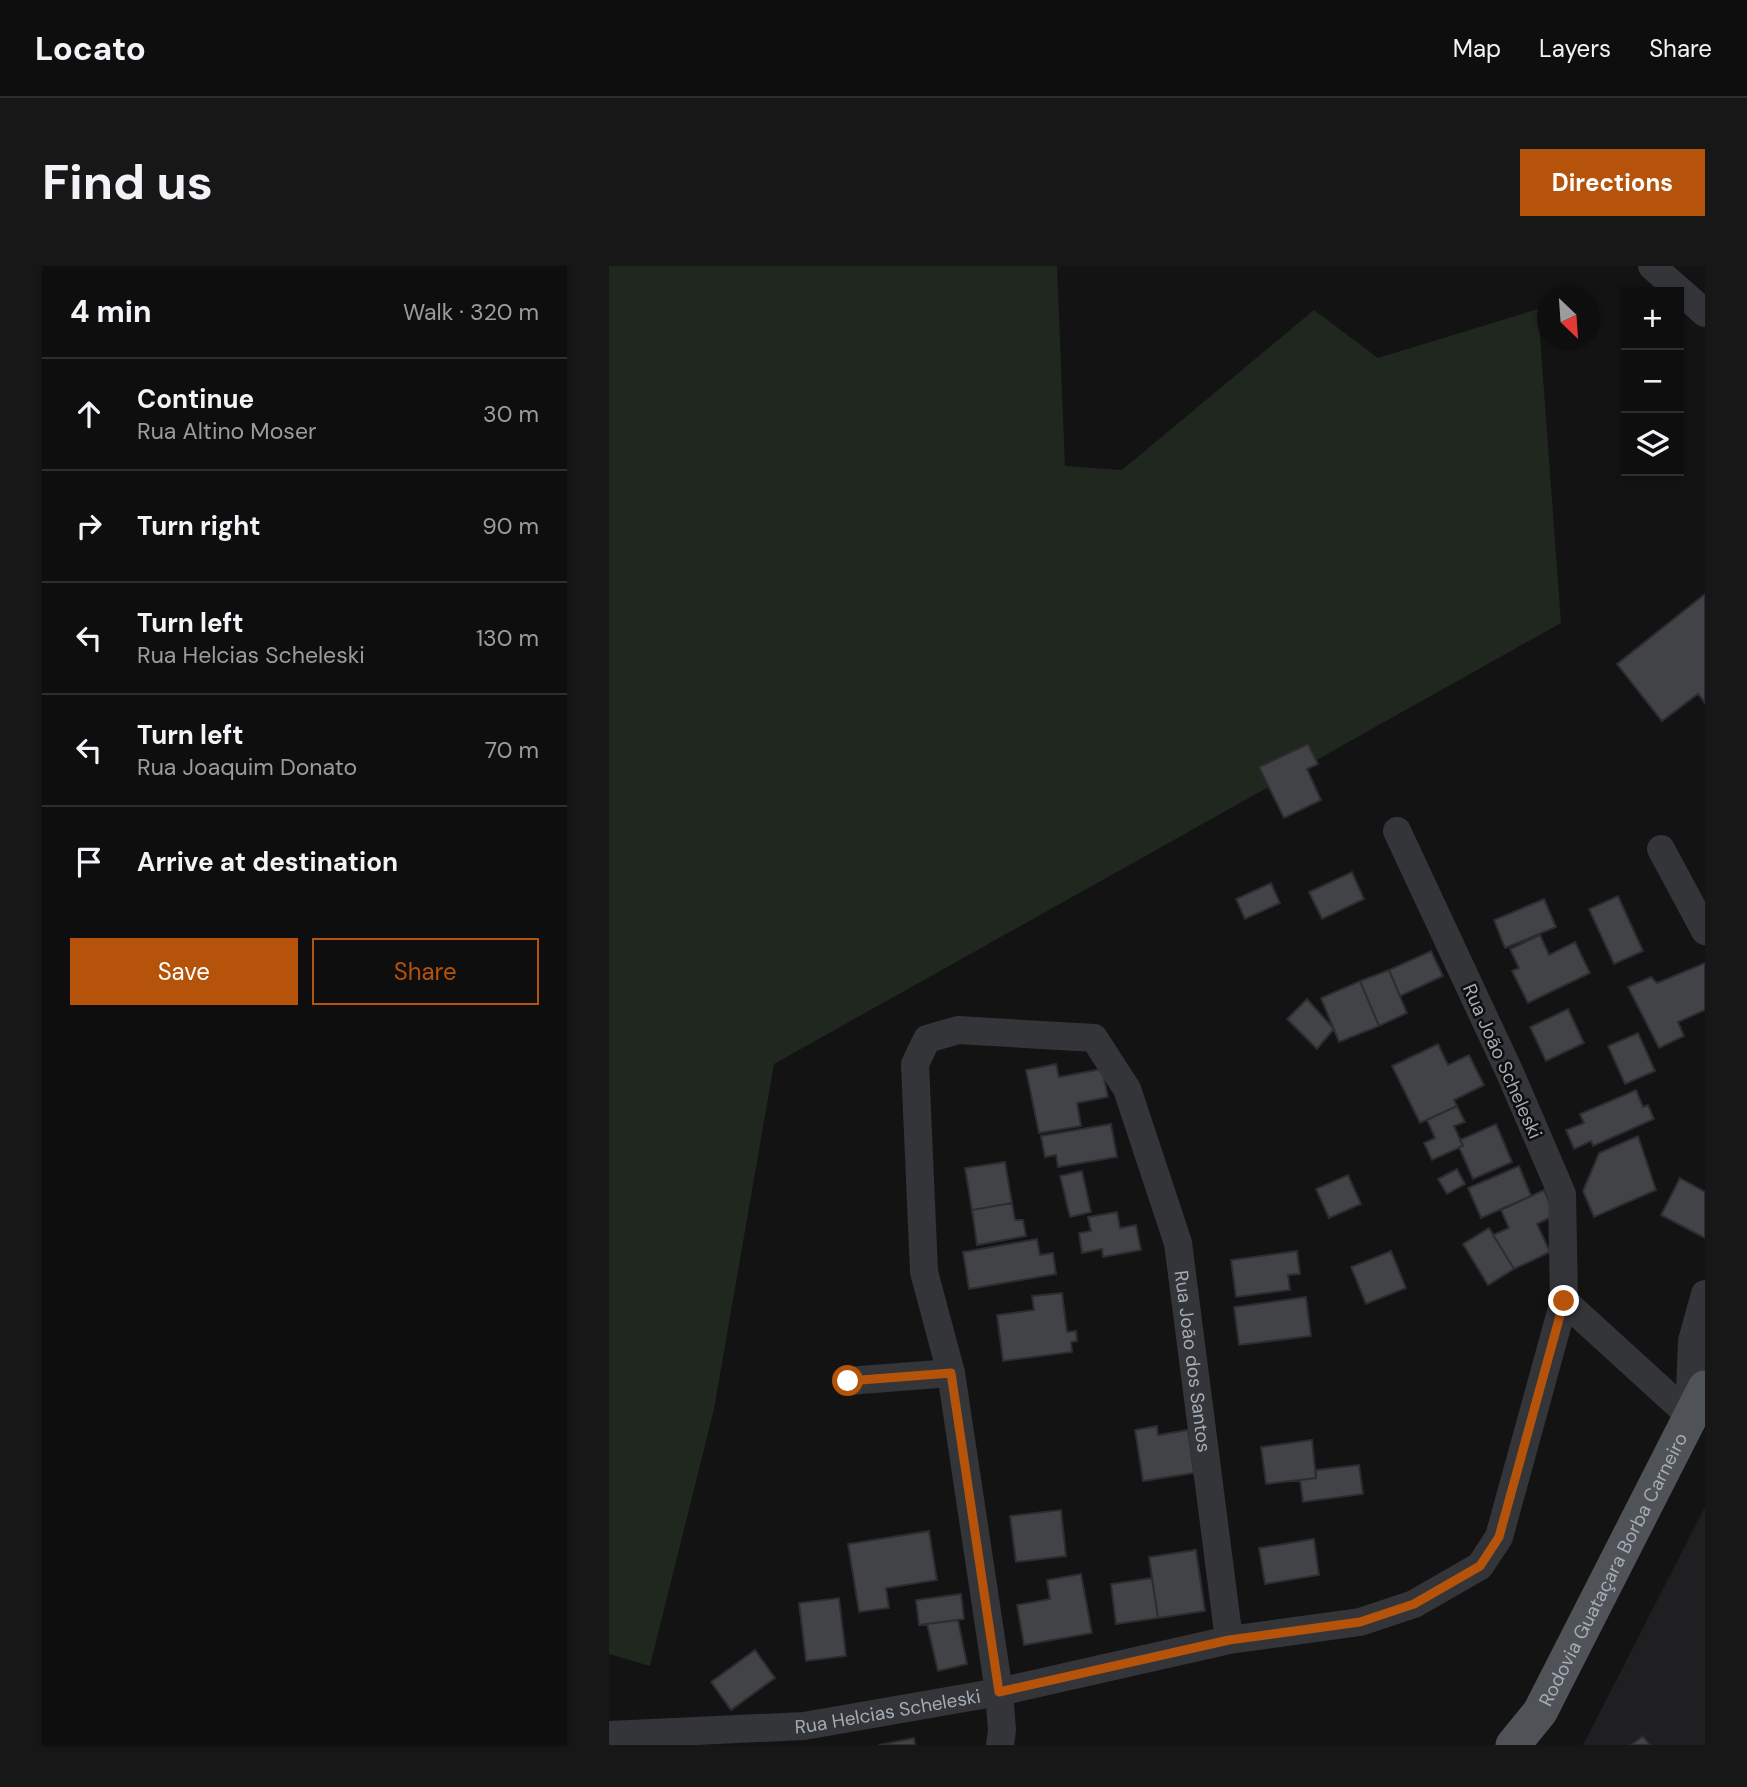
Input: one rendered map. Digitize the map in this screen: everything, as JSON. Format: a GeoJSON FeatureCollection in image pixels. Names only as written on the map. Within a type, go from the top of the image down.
{"type":"FeatureCollection","features":[{"type":"Feature","properties":{"kind":"main road","name":"Rodovia Guataçara Borba Carneiro"},"geometry":{"type":"LineString","coordinates":[[1513,1745],[1540,1712],[1700,1405]]}},
{"type":"Feature","properties":{"kind":"street"},"geometry":{"type":"LineString","coordinates":[[1652,266],[1705,313]]}},
{"type":"Feature","properties":{"kind":"street","name":"Rua João Scheleski"},"geometry":{"type":"LineString","coordinates":[[1397,831],[1510,1073],[1562,1194],[1564,1301],[1499,1537],[1480,1566]]}},
{"type":"Feature","properties":{"kind":"street"},"geometry":{"type":"LineString","coordinates":[[1661,849],[1705,931]]}},
{"type":"Feature","properties":{"kind":"street","name":"Rua João dos Santos"},"geometry":{"type":"LineString","coordinates":[[951,1373],[924,1272],[915,1065],[927,1039],[958,1031],[1094,1038],[1127,1089],[1178,1243],[1229,1640]]}},
{"type":"Feature","properties":{"kind":"street"},"geometry":{"type":"LineString","coordinates":[[1700,1405],[1692,1341],[1705,1294]]}},
{"type":"Feature","properties":{"kind":"street"},"geometry":{"type":"LineString","coordinates":[[1564,1301],[1700,1405]]}},
{"type":"Feature","properties":{"kind":"street"},"geometry":{"type":"LineString","coordinates":[[848,1381],[951,1373],[999,1692],[1002,1730],[1000,1745]]}},
{"type":"Feature","properties":{"kind":"street","name":"Rua Helcias Scheleski"},"geometry":{"type":"LineString","coordinates":[[609,1735],[804,1726],[999,1692],[1229,1640],[1360,1622],[1414,1604],[1480,1566]]}},
{"type":"Feature","properties":{"kind":"shaded area"},"geometry":{"type":"Polygon","coordinates":[[[609,266],[1057,266],[1065,466],[1122,470],[1314,310],[1378,358],[1537,309],[1537,350],[1541,350],[1561,623],[774,1064],[714,1409],[650,1666],[609,1654],[609,266]]]}},
{"type":"Feature","properties":{"kind":"shaded area"},"geometry":{"type":"Polygon","coordinates":[[[1705,1507],[1705,1745],[1583,1745],[1705,1507]]]}},
{"type":"Feature","properties":{"kind":"building"},"geometry":{"type":"Polygon","coordinates":[[[1705,594],[1705,703],[1698,694],[1662,721],[1617,664],[1705,594]]]}},
{"type":"Feature","properties":{"kind":"building"},"geometry":{"type":"Polygon","coordinates":[[[1308,744],[1318,764],[1307,769],[1321,800],[1284,818],[1259,767],[1308,744]]]}},
{"type":"Feature","properties":{"kind":"building"},"geometry":{"type":"Polygon","coordinates":[[[1352,872],[1364,899],[1322,919],[1309,892],[1352,872]]]}},
{"type":"Feature","properties":{"kind":"building"},"geometry":{"type":"Polygon","coordinates":[[[1271,883],[1280,903],[1245,919],[1236,899],[1271,883]]]}},
{"type":"Feature","properties":{"kind":"building"},"geometry":{"type":"Polygon","coordinates":[[[1618,896],[1643,951],[1614,964],[1589,909],[1618,896]]]}},
{"type":"Feature","properties":{"kind":"building"},"geometry":{"type":"Polygon","coordinates":[[[1544,899],[1556,927],[1505,948],[1494,920],[1544,899]]]}},
{"type":"Feature","properties":{"kind":"building"},"geometry":{"type":"Polygon","coordinates":[[[1540,935],[1549,955],[1575,942],[1590,973],[1528,1003],[1512,971],[1519,968],[1510,949],[1540,935]]]}},
{"type":"Feature","properties":{"kind":"building"},"geometry":{"type":"Polygon","coordinates":[[[1431,951],[1443,976],[1400,996],[1389,970],[1431,951]]]}},
{"type":"Feature","properties":{"kind":"building"},"geometry":{"type":"Polygon","coordinates":[[[1705,963],[1705,1010],[1678,1022],[1684,1036],[1659,1048],[1628,987],[1651,977],[1657,983],[1705,963]]]}},
{"type":"Feature","properties":{"kind":"building"},"geometry":{"type":"Polygon","coordinates":[[[1389,970],[1407,1013],[1379,1026],[1360,981],[1389,970]]]}},
{"type":"Feature","properties":{"kind":"building"},"geometry":{"type":"Polygon","coordinates":[[[1360,981],[1379,1026],[1339,1042],[1321,998],[1360,981]]]}},
{"type":"Feature","properties":{"kind":"building"},"geometry":{"type":"Polygon","coordinates":[[[1307,999],[1334,1029],[1317,1049],[1287,1019],[1307,999]]]}},
{"type":"Feature","properties":{"kind":"building"},"geometry":{"type":"Polygon","coordinates":[[[1568,1009],[1584,1043],[1546,1061],[1530,1027],[1568,1009]]]}},
{"type":"Feature","properties":{"kind":"building"},"geometry":{"type":"Polygon","coordinates":[[[1638,1033],[1655,1071],[1625,1084],[1608,1046],[1638,1033]]]}},
{"type":"Feature","properties":{"kind":"building"},"geometry":{"type":"Polygon","coordinates":[[[1438,1044],[1448,1065],[1469,1055],[1484,1085],[1454,1100],[1457,1106],[1420,1123],[1392,1066],[1438,1044]]]}},
{"type":"Feature","properties":{"kind":"building"},"geometry":{"type":"Polygon","coordinates":[[[1056,1064],[1059,1077],[1102,1069],[1108,1097],[1077,1103],[1081,1126],[1039,1133],[1026,1070],[1056,1064]]]}},
{"type":"Feature","properties":{"kind":"building"},"geometry":{"type":"Polygon","coordinates":[[[1636,1090],[1643,1107],[1648,1105],[1654,1119],[1593,1146],[1591,1141],[1574,1149],[1566,1130],[1584,1123],[1580,1114],[1636,1090]]]}},
{"type":"Feature","properties":{"kind":"building"},"geometry":{"type":"Polygon","coordinates":[[[1457,1106],[1465,1122],[1454,1126],[1463,1146],[1432,1160],[1424,1143],[1435,1138],[1427,1120],[1457,1106]]]}},
{"type":"Feature","properties":{"kind":"building"},"geometry":{"type":"Polygon","coordinates":[[[1111,1124],[1117,1157],[1058,1167],[1056,1155],[1045,1157],[1041,1136],[1111,1124]]]}},
{"type":"Feature","properties":{"kind":"building"},"geometry":{"type":"Polygon","coordinates":[[[1496,1124],[1512,1162],[1473,1179],[1459,1147],[1463,1146],[1460,1140],[1496,1124]]]}},
{"type":"Feature","properties":{"kind":"building"},"geometry":{"type":"Polygon","coordinates":[[[1638,1136],[1656,1190],[1594,1217],[1583,1191],[1599,1153],[1638,1136]]]}},
{"type":"Feature","properties":{"kind":"building"},"geometry":{"type":"Polygon","coordinates":[[[1005,1162],[1012,1203],[972,1210],[965,1168],[1005,1162]]]}},
{"type":"Feature","properties":{"kind":"building"},"geometry":{"type":"Polygon","coordinates":[[[1519,1166],[1531,1196],[1481,1218],[1468,1188],[1519,1166]]]}},
{"type":"Feature","properties":{"kind":"building"},"geometry":{"type":"Polygon","coordinates":[[[1457,1169],[1465,1184],[1447,1194],[1438,1179],[1457,1169]]]}},
{"type":"Feature","properties":{"kind":"building"},"geometry":{"type":"Polygon","coordinates":[[[1082,1171],[1091,1212],[1070,1217],[1060,1176],[1082,1171]]]}},
{"type":"Feature","properties":{"kind":"building"},"geometry":{"type":"Polygon","coordinates":[[[1348,1175],[1361,1204],[1329,1218],[1316,1189],[1348,1175]]]}},
{"type":"Feature","properties":{"kind":"building"},"geometry":{"type":"Polygon","coordinates":[[[1680,1178],[1705,1192],[1705,1238],[1661,1215],[1680,1178]]]}},
{"type":"Feature","properties":{"kind":"building"},"geometry":{"type":"Polygon","coordinates":[[[1544,1190],[1555,1215],[1537,1224],[1550,1252],[1514,1269],[1493,1235],[1509,1228],[1501,1210],[1544,1190]]]}},
{"type":"Feature","properties":{"kind":"building"},"geometry":{"type":"Polygon","coordinates":[[[1012,1203],[1015,1220],[1023,1220],[1026,1236],[977,1245],[972,1210],[1012,1203]]]}},
{"type":"Feature","properties":{"kind":"building"},"geometry":{"type":"Polygon","coordinates":[[[1117,1212],[1120,1228],[1136,1225],[1141,1250],[1103,1257],[1102,1249],[1082,1253],[1079,1233],[1091,1231],[1088,1217],[1117,1212]]]}},
{"type":"Feature","properties":{"kind":"building"},"geometry":{"type":"Polygon","coordinates":[[[1489,1228],[1514,1269],[1488,1285],[1463,1244],[1489,1228]]]}},
{"type":"Feature","properties":{"kind":"building"},"geometry":{"type":"Polygon","coordinates":[[[1037,1239],[1040,1255],[1053,1253],[1056,1274],[969,1289],[963,1252],[1037,1239]]]}},
{"type":"Feature","properties":{"kind":"building"},"geometry":{"type":"Polygon","coordinates":[[[1297,1251],[1300,1274],[1288,1275],[1290,1290],[1236,1297],[1231,1260],[1297,1251]]]}},
{"type":"Feature","properties":{"kind":"building"},"geometry":{"type":"Polygon","coordinates":[[[1391,1251],[1406,1288],[1366,1304],[1351,1267],[1391,1251]]]}},
{"type":"Feature","properties":{"kind":"building"},"geometry":{"type":"Polygon","coordinates":[[[1062,1293],[1067,1332],[1076,1331],[1077,1341],[1071,1342],[1072,1352],[1003,1361],[997,1315],[1034,1310],[1032,1296],[1062,1293]]]}},
{"type":"Feature","properties":{"kind":"building"},"geometry":{"type":"Polygon","coordinates":[[[1306,1297],[1311,1336],[1239,1345],[1234,1307],[1306,1297]]]}},
{"type":"Feature","properties":{"kind":"building"},"geometry":{"type":"Polygon","coordinates":[[[1157,1426],[1158,1435],[1188,1430],[1194,1473],[1143,1481],[1135,1430],[1157,1426]]]}},
{"type":"Feature","properties":{"kind":"building"},"geometry":{"type":"Polygon","coordinates":[[[1312,1440],[1316,1478],[1266,1484],[1261,1447],[1312,1440]]]}},
{"type":"Feature","properties":{"kind":"building"},"geometry":{"type":"Polygon","coordinates":[[[1359,1465],[1363,1494],[1303,1502],[1300,1480],[1316,1478],[1316,1470],[1359,1465]]]}},
{"type":"Feature","properties":{"kind":"building"},"geometry":{"type":"Polygon","coordinates":[[[1061,1510],[1066,1556],[1016,1562],[1010,1516],[1061,1510]]]}},
{"type":"Feature","properties":{"kind":"building"},"geometry":{"type":"Polygon","coordinates":[[[929,1531],[937,1580],[886,1588],[889,1608],[859,1612],[848,1544],[929,1531]]]}},
{"type":"Feature","properties":{"kind":"building"},"geometry":{"type":"Polygon","coordinates":[[[1314,1539],[1319,1575],[1265,1584],[1259,1548],[1314,1539]]]}},
{"type":"Feature","properties":{"kind":"building"},"geometry":{"type":"Polygon","coordinates":[[[1196,1550],[1205,1611],[1158,1618],[1149,1557],[1196,1550]]]}},
{"type":"Feature","properties":{"kind":"building"},"geometry":{"type":"Polygon","coordinates":[[[1081,1574],[1092,1633],[1024,1645],[1017,1605],[1050,1599],[1047,1580],[1081,1574]]]}},
{"type":"Feature","properties":{"kind":"building"},"geometry":{"type":"Polygon","coordinates":[[[1152,1578],[1158,1618],[1116,1624],[1111,1584],[1152,1578]]]}},
{"type":"Feature","properties":{"kind":"building"},"geometry":{"type":"Polygon","coordinates":[[[961,1594],[964,1619],[919,1625],[916,1600],[961,1594]]]}},
{"type":"Feature","properties":{"kind":"building"},"geometry":{"type":"Polygon","coordinates":[[[839,1598],[846,1656],[806,1661],[799,1603],[839,1598]]]}},
{"type":"Feature","properties":{"kind":"building"},"geometry":{"type":"Polygon","coordinates":[[[958,1620],[967,1664],[938,1671],[927,1624],[958,1620]]]}},
{"type":"Feature","properties":{"kind":"building"},"geometry":{"type":"Polygon","coordinates":[[[755,1650],[775,1678],[731,1710],[711,1682],[755,1650]]]}},
{"type":"Feature","properties":{"kind":"building"},"geometry":{"type":"Polygon","coordinates":[[[1643,1736],[1650,1745],[1631,1745],[1643,1736]]]}},
{"type":"Feature","properties":{"kind":"building"},"geometry":{"type":"Polygon","coordinates":[[[914,1738],[915,1745],[879,1745],[914,1738]]]}},
{"type":"Feature","properties":{"kind":"route"},"geometry":{"type":"LineString","coordinates":[[848,1381],[951,1373],[999,1692],[1229,1640],[1360,1622],[1414,1604],[1480,1566],[1499,1537],[1564,1301]]}}]}
